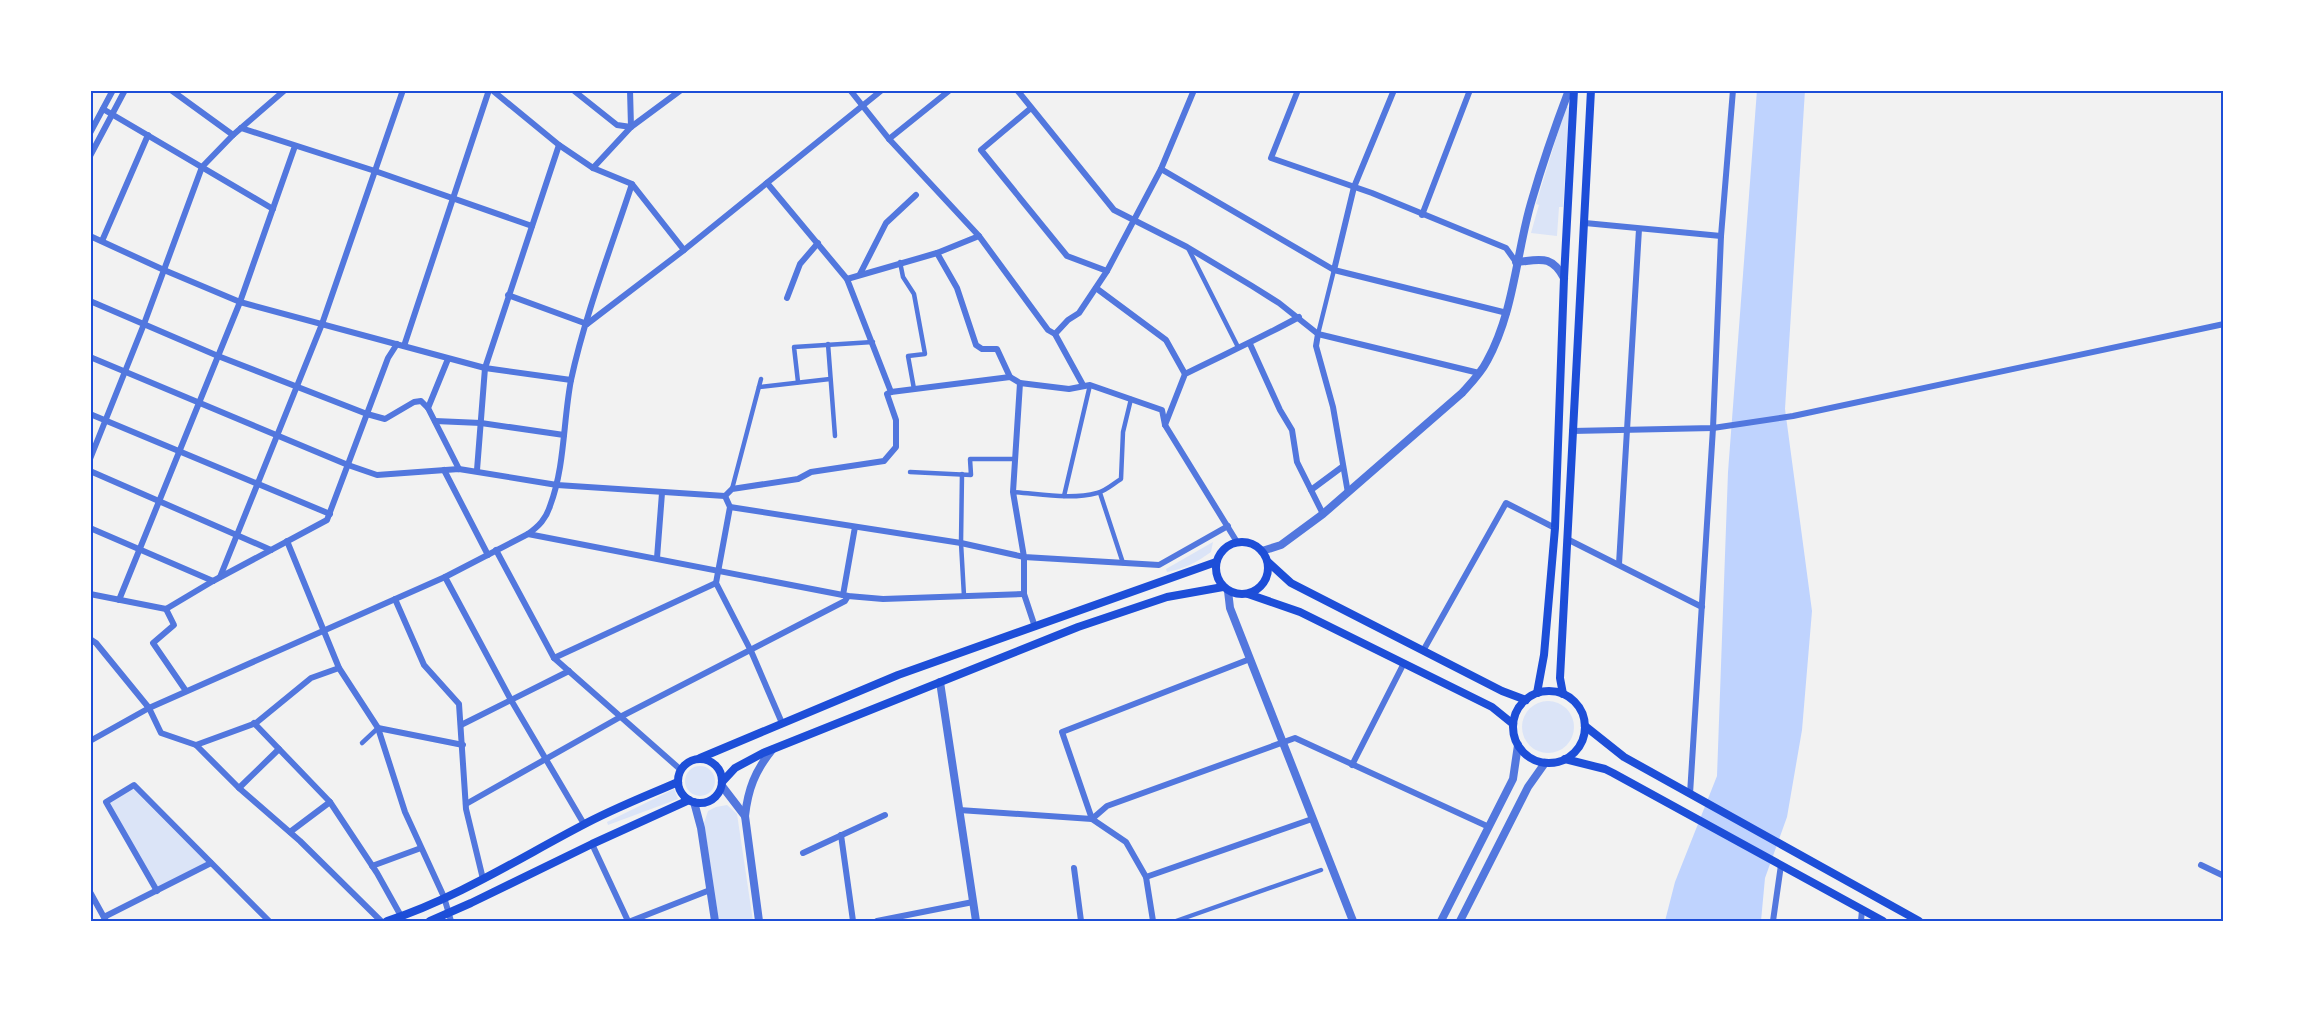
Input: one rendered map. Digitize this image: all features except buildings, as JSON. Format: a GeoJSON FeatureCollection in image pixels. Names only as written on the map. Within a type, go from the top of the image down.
{"type":"FeatureCollection","features":[{"type":"Feature","properties":{"kind":"main road"},"geometry":{"type":"LineString","coordinates":[[1537,693],[1544,655],[1555,528],[1564,278],[1574,90]]}},
{"type":"Feature","properties":{"kind":"main road"},"geometry":{"type":"LineString","coordinates":[[1563,694],[1560,678],[1591,90]]}},
{"type":"Feature","properties":{"kind":"main road"},"geometry":{"type":"LineString","coordinates":[[1513,724],[1492,707],[1300,612],[1248,594],[1234,594],[1226,589],[1216,571],[1216,562],[1224,549],[1237,542],[1251,543],[1262,551],[1268,562],[1291,583],[1502,691],[1526,700]]}},
{"type":"Feature","properties":{"kind":"main road"},"geometry":{"type":"LineString","coordinates":[[1216,562],[898,675],[690,761],[681,770],[678,782],[682,793],[692,801],[703,803],[710,801],[716,797],[722,784],[735,768],[772,749],[1078,627],[1167,597],[1226,589]]}},
{"type":"Feature","properties":{"kind":"main road"},"geometry":{"type":"LineString","coordinates":[[1248,594],[1262,586],[1269,571],[1268,562]]}},
{"type":"Feature","properties":{"kind":"main road"},"geometry":{"type":"LineString","coordinates":[[1883,921],[1605,769],[1565,759],[1545,763],[1534,760],[1524,754],[1518,745],[1513,724],[1520,707],[1537,693],[1563,694],[1579,707],[1585,726],[1615,752],[1919,921]]}},
{"type":"Feature","properties":{"kind":"main road"},"geometry":{"type":"LineString","coordinates":[[1565,759],[1579,745],[1585,726]]}},
{"type":"Feature","properties":{"kind":"main road"},"geometry":{"type":"LineString","coordinates":[[700,758],[711,761],[718,767],[722,784]]}},
{"type":"Feature","properties":{"kind":"main road"},"geometry":{"type":"LineString","coordinates":[[387,921],[483,879],[584,824],[678,782]]}},
{"type":"Feature","properties":{"kind":"main road"},"geometry":{"type":"LineString","coordinates":[[430,921],[450,917],[592,844],[692,801]]}},
{"type":"Feature","properties":{"kind":"street"},"geometry":{"type":"LineString","coordinates":[[90,133],[113,90]]}},
{"type":"Feature","properties":{"kind":"street"},"geometry":{"type":"LineString","coordinates":[[90,156],[125,90]]}},
{"type":"Feature","properties":{"kind":"street"},"geometry":{"type":"LineString","coordinates":[[171,90],[233,135]]}},
{"type":"Feature","properties":{"kind":"street"},"geometry":{"type":"LineString","coordinates":[[90,459],[144,324],[202,167],[233,135],[285,90]]}},
{"type":"Feature","properties":{"kind":"street"},"geometry":{"type":"LineString","coordinates":[[220,577],[322,324],[403,90]]}},
{"type":"Feature","properties":{"kind":"street"},"geometry":{"type":"LineString","coordinates":[[90,594],[166,609],[328,517],[388,358],[400,345],[490,90],[559,145],[593,168],[632,184],[684,250]]}},
{"type":"Feature","properties":{"kind":"street"},"geometry":{"type":"LineString","coordinates":[[573,90],[617,126],[632,127]]}},
{"type":"Feature","properties":{"kind":"street"},"geometry":{"type":"LineString","coordinates":[[630,90],[632,127]]}},
{"type":"Feature","properties":{"kind":"street"},"geometry":{"type":"LineString","coordinates":[[593,168],[632,127],[681,90]]}},
{"type":"Feature","properties":{"kind":"street"},"geometry":{"type":"LineString","coordinates":[[849,90],[889,139],[979,236],[1048,330],[1055,334],[1086,385],[1064,496]]}},
{"type":"Feature","properties":{"kind":"street"},"geometry":{"type":"LineString","coordinates":[[587,324],[684,250],[882,90]]}},
{"type":"Feature","properties":{"kind":"street"},"geometry":{"type":"LineString","coordinates":[[889,139],[950,90]]}},
{"type":"Feature","properties":{"kind":"street"},"geometry":{"type":"LineString","coordinates":[[1017,90],[1114,210],[1187,247],[1252,286],[1299,317],[1318,334],[1479,373]]}},
{"type":"Feature","properties":{"kind":"street"},"geometry":{"type":"LineString","coordinates":[[1055,334],[1068,320],[1079,313],[1107,271],[1135,222],[1161,170],[1194,90]]}},
{"type":"Feature","properties":{"kind":"street"},"geometry":{"type":"LineString","coordinates":[[1298,90],[1271,158],[1354,187],[1506,248],[1516,262]]}},
{"type":"Feature","properties":{"kind":"street"},"geometry":{"type":"LineString","coordinates":[[1348,493],[1333,407],[1316,346],[1354,187],[1394,90]]}},
{"type":"Feature","properties":{"kind":"street"},"geometry":{"type":"LineString","coordinates":[[1422,215],[1470,90]]}},
{"type":"Feature","properties":{"kind":"street"},"geometry":{"type":"LineString","coordinates":[[1262,551],[1281,545],[1348,493],[1462,393],[1488,360],[1507,313],[1516,262],[1531,202],[1569,90]]}},
{"type":"Feature","properties":{"kind":"street"},"geometry":{"type":"LineString","coordinates":[[1694,796],[1721,236],[1733,90]]}},
{"type":"Feature","properties":{"kind":"street"},"geometry":{"type":"LineString","coordinates":[[1031,108],[981,150],[1067,256],[1107,271]]}},
{"type":"Feature","properties":{"kind":"street"},"geometry":{"type":"LineString","coordinates":[[103,109],[273,209]]}},
{"type":"Feature","properties":{"kind":"street"},"geometry":{"type":"LineString","coordinates":[[241,128],[375,171],[532,226]]}},
{"type":"Feature","properties":{"kind":"street"},"geometry":{"type":"LineString","coordinates":[[102,241],[148,135]]}},
{"type":"Feature","properties":{"kind":"street"},"geometry":{"type":"LineString","coordinates":[[477,470],[485,368],[559,145]]}},
{"type":"Feature","properties":{"kind":"street"},"geometry":{"type":"LineString","coordinates":[[119,600],[240,302],[295,146]]}},
{"type":"Feature","properties":{"kind":"street"},"geometry":{"type":"LineString","coordinates":[[1161,170],[1334,270],[1507,313]]}},
{"type":"Feature","properties":{"kind":"street"},"geometry":{"type":"LineString","coordinates":[[767,183],[847,279],[891,392]]}},
{"type":"Feature","properties":{"kind":"street"},"geometry":{"type":"LineString","coordinates":[[90,741],[149,708],[445,577],[540,526],[557,485],[571,381],[632,184]]}},
{"type":"Feature","properties":{"kind":"street"},"geometry":{"type":"LineString","coordinates":[[860,274],[886,223],[916,195]]}},
{"type":"Feature","properties":{"kind":"street"},"geometry":{"type":"LineString","coordinates":[[1585,224],[1721,236]]}},
{"type":"Feature","properties":{"kind":"street"},"geometry":{"type":"LineString","coordinates":[[1619,564],[1639,229]]}},
{"type":"Feature","properties":{"kind":"street"},"geometry":{"type":"LineString","coordinates":[[90,236],[240,302],[485,368],[571,381]]}},
{"type":"Feature","properties":{"kind":"street"},"geometry":{"type":"LineString","coordinates":[[847,279],[937,253],[979,236]]}},
{"type":"Feature","properties":{"kind":"street"},"geometry":{"type":"LineString","coordinates":[[787,298],[800,264],[818,243]]}},
{"type":"Feature","properties":{"kind":"street"},"geometry":{"type":"LineString","coordinates":[[1187,247],[1239,347]]}},
{"type":"Feature","properties":{"kind":"street"},"geometry":{"type":"LineString","coordinates":[[937,253],[957,288],[976,345],[982,350],[997,349],[1010,377],[1020,383],[1069,389],[1086,385],[1162,410],[1165,425],[1237,542]]}},
{"type":"Feature","properties":{"kind":"street"},"geometry":{"type":"LineString","coordinates":[[1516,262],[1549,260],[1557,265],[1564,278]]}},
{"type":"Feature","properties":{"kind":"street"},"geometry":{"type":"LineString","coordinates":[[900,262],[903,277],[914,294],[925,354],[908,356],[914,389]]}},
{"type":"Feature","properties":{"kind":"street"},"geometry":{"type":"LineString","coordinates":[[1096,288],[1166,340],[1185,374]]}},
{"type":"Feature","properties":{"kind":"street"},"geometry":{"type":"LineString","coordinates":[[508,295],[587,324]]}},
{"type":"Feature","properties":{"kind":"street"},"geometry":{"type":"LineString","coordinates":[[90,301],[218,356],[367,414],[386,419],[414,402],[421,401],[428,408],[459,469]]}},
{"type":"Feature","properties":{"kind":"street"},"geometry":{"type":"LineString","coordinates":[[1165,425],[1185,374],[1239,347],[1250,344],[1299,317]]}},
{"type":"Feature","properties":{"kind":"street"},"geometry":{"type":"LineString","coordinates":[[1572,431],[1713,428],[1793,416],[2224,324]]}},
{"type":"Feature","properties":{"kind":"street"},"geometry":{"type":"LineString","coordinates":[[798,382],[794,347],[873,342]]}},
{"type":"Feature","properties":{"kind":"street"},"geometry":{"type":"LineString","coordinates":[[828,344],[835,436]]}},
{"type":"Feature","properties":{"kind":"street"},"geometry":{"type":"LineString","coordinates":[[1250,344],[1280,410],[1292,430],[1297,462],[1323,514]]}},
{"type":"Feature","properties":{"kind":"street"},"geometry":{"type":"LineString","coordinates":[[90,357],[377,476],[459,469],[477,470],[557,485],[725,496],[732,489],[761,379]]}},
{"type":"Feature","properties":{"kind":"street"},"geometry":{"type":"LineString","coordinates":[[428,408],[448,358]]}},
{"type":"Feature","properties":{"kind":"street"},"geometry":{"type":"LineString","coordinates":[[732,489],[798,479],[811,472],[884,461],[896,447],[896,420],[887,394],[1010,377]]}},
{"type":"Feature","properties":{"kind":"street"},"geometry":{"type":"LineString","coordinates":[[759,387],[830,379]]}},
{"type":"Feature","properties":{"kind":"street"},"geometry":{"type":"LineString","coordinates":[[1020,383],[1013,492],[1024,556],[1024,594],[1035,627]]}},
{"type":"Feature","properties":{"kind":"street"},"geometry":{"type":"LineString","coordinates":[[1013,492],[1064,496],[1100,493],[1122,479],[1123,432],[1131,399]]}},
{"type":"Feature","properties":{"kind":"street"},"geometry":{"type":"LineString","coordinates":[[90,414],[328,517]]}},
{"type":"Feature","properties":{"kind":"street"},"geometry":{"type":"LineString","coordinates":[[435,421],[481,423],[564,435]]}},
{"type":"Feature","properties":{"kind":"street"},"geometry":{"type":"LineString","coordinates":[[910,472],[971,475],[970,459],[1014,459]]}},
{"type":"Feature","properties":{"kind":"street"},"geometry":{"type":"LineString","coordinates":[[1311,490],[1342,467]]}},
{"type":"Feature","properties":{"kind":"street"},"geometry":{"type":"LineString","coordinates":[[444,470],[488,555]]}},
{"type":"Feature","properties":{"kind":"street"},"geometry":{"type":"LineString","coordinates":[[90,471],[271,550]]}},
{"type":"Feature","properties":{"kind":"street"},"geometry":{"type":"LineString","coordinates":[[962,474],[961,543],[964,596]]}},
{"type":"Feature","properties":{"kind":"street"},"geometry":{"type":"LineString","coordinates":[[657,558],[662,493]]}},
{"type":"Feature","properties":{"kind":"street"},"geometry":{"type":"LineString","coordinates":[[1100,493],[1123,563]]}},
{"type":"Feature","properties":{"kind":"street"},"geometry":{"type":"LineString","coordinates":[[725,496],[730,507],[716,583],[751,651],[782,723]]}},
{"type":"Feature","properties":{"kind":"street"},"geometry":{"type":"LineString","coordinates":[[1422,651],[1506,502],[1555,528]]}},
{"type":"Feature","properties":{"kind":"street"},"geometry":{"type":"LineString","coordinates":[[730,507],[961,543],[1024,556],[1159,565],[1228,526]]}},
{"type":"Feature","properties":{"kind":"street"},"geometry":{"type":"LineString","coordinates":[[466,804],[621,716],[845,601],[855,527]]}},
{"type":"Feature","properties":{"kind":"street"},"geometry":{"type":"LineString","coordinates":[[90,528],[213,581]]}},
{"type":"Feature","properties":{"kind":"street"},"geometry":{"type":"LineString","coordinates":[[528,534],[846,595],[883,599],[1024,594]]}},
{"type":"Feature","properties":{"kind":"street"},"geometry":{"type":"LineString","coordinates":[[1567,539],[1702,607]]}},
{"type":"Feature","properties":{"kind":"street"},"geometry":{"type":"LineString","coordinates":[[287,541],[339,668],[378,728],[405,812],[444,897],[450,917]]}},
{"type":"Feature","properties":{"kind":"street"},"geometry":{"type":"LineString","coordinates":[[496,550],[554,658],[681,770]]}},
{"type":"Feature","properties":{"kind":"street"},"geometry":{"type":"LineString","coordinates":[[445,577],[511,700],[584,824]]}},
{"type":"Feature","properties":{"kind":"street"},"geometry":{"type":"LineString","coordinates":[[554,658],[716,583]]}},
{"type":"Feature","properties":{"kind":"street"},"geometry":{"type":"LineString","coordinates":[[1226,589],[1230,608],[1282,744],[1353,921]]}},
{"type":"Feature","properties":{"kind":"street"},"geometry":{"type":"LineString","coordinates":[[395,599],[424,665],[459,704],[466,804],[483,879]]}},
{"type":"Feature","properties":{"kind":"street"},"geometry":{"type":"LineString","coordinates":[[166,609],[174,625],[153,643],[186,691]]}},
{"type":"Feature","properties":{"kind":"street"},"geometry":{"type":"LineString","coordinates":[[90,639],[96,643],[149,708],[161,733],[196,745],[381,921]]}},
{"type":"Feature","properties":{"kind":"street"},"geometry":{"type":"LineString","coordinates":[[1092,819],[1062,732],[1250,659]]}},
{"type":"Feature","properties":{"kind":"street"},"geometry":{"type":"LineString","coordinates":[[1352,765],[1404,663]]}},
{"type":"Feature","properties":{"kind":"street"},"geometry":{"type":"LineString","coordinates":[[196,745],[254,723],[310,678],[339,668]]}},
{"type":"Feature","properties":{"kind":"street"},"geometry":{"type":"LineString","coordinates":[[461,725],[569,671]]}},
{"type":"Feature","properties":{"kind":"street"},"geometry":{"type":"LineString","coordinates":[[940,682],[976,921]]}},
{"type":"Feature","properties":{"kind":"street"},"geometry":{"type":"LineString","coordinates":[[254,723],[330,802],[372,866],[401,916]]}},
{"type":"Feature","properties":{"kind":"street"},"geometry":{"type":"LineString","coordinates":[[378,728],[463,745]]}},
{"type":"Feature","properties":{"kind":"street"},"geometry":{"type":"LineString","coordinates":[[362,743],[378,728]]}},
{"type":"Feature","properties":{"kind":"street"},"geometry":{"type":"LineString","coordinates":[[1092,819],[1107,806],[1296,738],[1489,827]]}},
{"type":"Feature","properties":{"kind":"street"},"geometry":{"type":"LineString","coordinates":[[1441,921],[1513,779],[1518,745]]}},
{"type":"Feature","properties":{"kind":"street"},"geometry":{"type":"LineString","coordinates":[[239,788],[279,749]]}},
{"type":"Feature","properties":{"kind":"street"},"geometry":{"type":"LineString","coordinates":[[759,921],[745,816],[751,783],[758,767],[772,749]]}},
{"type":"Feature","properties":{"kind":"street"},"geometry":{"type":"LineString","coordinates":[[1460,921],[1528,787],[1545,763]]}},
{"type":"Feature","properties":{"kind":"street"},"geometry":{"type":"LineString","coordinates":[[722,784],[745,816]]}},
{"type":"Feature","properties":{"kind":"street"},"geometry":{"type":"LineString","coordinates":[[157,891],[106,802],[134,785],[269,921]]}},
{"type":"Feature","properties":{"kind":"street"},"geometry":{"type":"LineString","coordinates":[[692,801],[701,828],[715,921]]}},
{"type":"Feature","properties":{"kind":"street"},"geometry":{"type":"LineString","coordinates":[[290,832],[330,802]]}},
{"type":"Feature","properties":{"kind":"street"},"geometry":{"type":"LineString","coordinates":[[959,810],[1092,819],[1126,842],[1146,877],[1153,921]]}},
{"type":"Feature","properties":{"kind":"street"},"geometry":{"type":"LineString","coordinates":[[803,853],[885,814]]}},
{"type":"Feature","properties":{"kind":"street"},"geometry":{"type":"LineString","coordinates":[[1146,877],[1312,819]]}},
{"type":"Feature","properties":{"kind":"street"},"geometry":{"type":"LineString","coordinates":[[841,835],[853,921]]}},
{"type":"Feature","properties":{"kind":"street"},"geometry":{"type":"LineString","coordinates":[[592,844],[629,921],[710,890]]}},
{"type":"Feature","properties":{"kind":"street"},"geometry":{"type":"LineString","coordinates":[[372,866],[421,848]]}},
{"type":"Feature","properties":{"kind":"street"},"geometry":{"type":"LineString","coordinates":[[90,892],[105,919],[212,863]]}},
{"type":"Feature","properties":{"kind":"street"},"geometry":{"type":"LineString","coordinates":[[1773,921],[1781,865]]}},
{"type":"Feature","properties":{"kind":"street"},"geometry":{"type":"LineString","coordinates":[[2201,865],[2224,876]]}},
{"type":"Feature","properties":{"kind":"street"},"geometry":{"type":"LineString","coordinates":[[1074,868],[1081,921]]}},
{"type":"Feature","properties":{"kind":"street"},"geometry":{"type":"LineString","coordinates":[[1176,921],[1321,870]]}},
{"type":"Feature","properties":{"kind":"street"},"geometry":{"type":"LineString","coordinates":[[877,921],[892,920],[973,902]]}},
{"type":"Feature","properties":{"kind":"street"},"geometry":{"type":"LineString","coordinates":[[1861,921],[1862,910]]}},
{"type":"Feature","properties":{"kind":"shaded area"},"geometry":{"type":"Polygon","coordinates":[[[1566,106],[1569,107],[1563,207],[1559,207],[1557,236],[1531,233],[1539,205],[1536,204],[1566,106]]]}},
{"type":"Feature","properties":{"kind":"shaded area"},"geometry":{"type":"Polygon","coordinates":[[[1213,542],[1211,552],[1206,556],[1185,567],[1167,572],[1166,569],[1213,542]]]}},
{"type":"Feature","properties":{"kind":"shaded area"},"geometry":{"type":"Polygon","coordinates":[[[1543,701],[1553,701],[1567,708],[1574,727],[1567,746],[1553,753],[1543,753],[1533,749],[1526,742],[1522,732],[1522,722],[1526,712],[1533,705],[1543,701]]]}},
{"type":"Feature","properties":{"kind":"shaded area"},"geometry":{"type":"Polygon","coordinates":[[[700,766],[710,771],[715,781],[710,791],[700,796],[690,791],[685,781],[690,771],[700,766]]]}},
{"type":"Feature","properties":{"kind":"shaded area"},"geometry":{"type":"Polygon","coordinates":[[[134,785],[211,863],[157,891],[106,802],[134,785]]]}},
{"type":"Feature","properties":{"kind":"shaded area"},"geometry":{"type":"Polygon","coordinates":[[[674,789],[678,799],[608,825],[607,822],[674,789]]]}},
{"type":"Feature","properties":{"kind":"shaded area"},"geometry":{"type":"Polygon","coordinates":[[[727,805],[737,814],[753,921],[719,921],[704,823],[708,811],[727,805]]]}},
{"type":"Feature","properties":{"kind":"water"},"geometry":{"type":"Polygon","coordinates":[[[1757,90],[1805,90],[1785,409],[1812,611],[1802,730],[1787,817],[1765,878],[1761,921],[1665,921],[1675,882],[1717,776],[1728,472],[1757,90]]]}}]}
